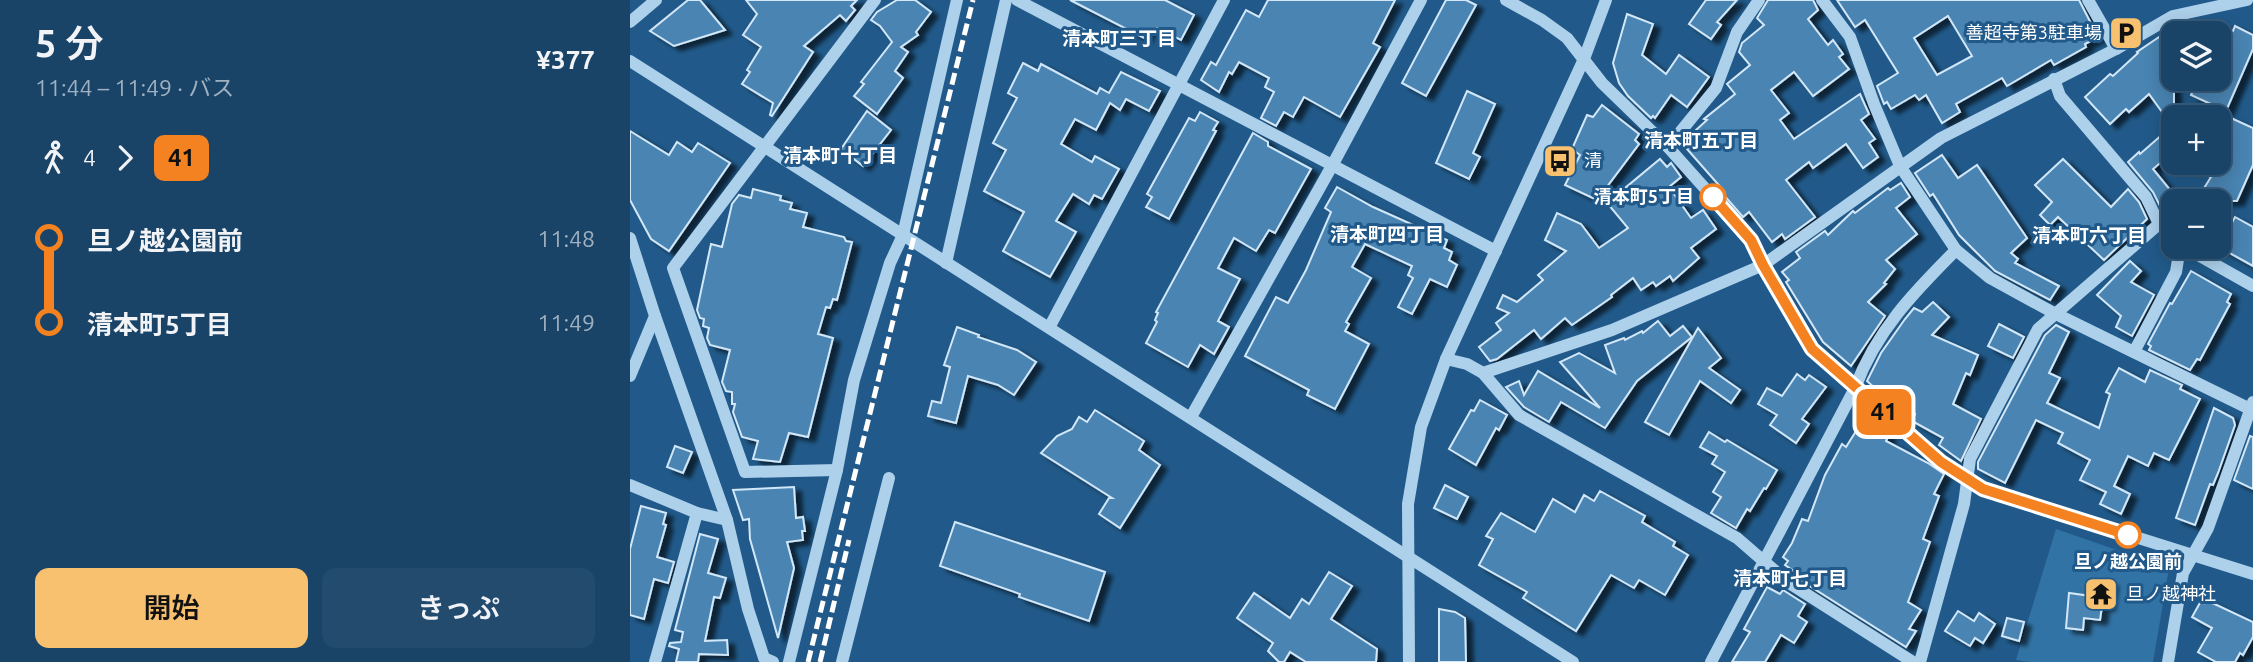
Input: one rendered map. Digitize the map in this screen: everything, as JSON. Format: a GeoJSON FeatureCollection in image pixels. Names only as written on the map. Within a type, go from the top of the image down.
{"type":"FeatureCollection","features":[{"type":"Feature","properties":{"kind":"street"},"geometry":{"type":"LineString","coordinates":[[630,22],[656,0]]}},
{"type":"Feature","properties":{"kind":"street"},"geometry":{"type":"LineString","coordinates":[[837,470],[745,472],[673,268],[875,0]]}},
{"type":"Feature","properties":{"kind":"street"},"geometry":{"type":"LineString","coordinates":[[789,662],[837,470],[854,380],[890,263],[903,235],[957,0]]}},
{"type":"Feature","properties":{"kind":"street"},"geometry":{"type":"LineString","coordinates":[[946,263],[1006,0]]}},
{"type":"Feature","properties":{"kind":"street"},"geometry":{"type":"LineString","coordinates":[[1017,0],[1496,251]]}},
{"type":"Feature","properties":{"kind":"street"},"geometry":{"type":"LineString","coordinates":[[1050,326],[1224,0]]}},
{"type":"Feature","properties":{"kind":"street"},"geometry":{"type":"LineString","coordinates":[[1191,417],[1333,164],[1421,0]]}},
{"type":"Feature","properties":{"kind":"street"},"geometry":{"type":"LineString","coordinates":[[1506,0],[1542,20],[1566,38],[1602,83],[1668,147],[1751,240],[1812,349],[1941,462],[1983,489],[2253,574]]}},
{"type":"Feature","properties":{"kind":"street"},"geometry":{"type":"LineString","coordinates":[[1409,662],[1408,504],[1421,426],[1446,359],[1584,59],[1606,0]]}},
{"type":"Feature","properties":{"kind":"street"},"geometry":{"type":"LineString","coordinates":[[1668,147],[1716,88],[1737,32],[1759,0]]}},
{"type":"Feature","properties":{"kind":"street"},"geometry":{"type":"LineString","coordinates":[[1822,0],[1850,37],[1900,166],[1956,250],[1990,278],[2054,313],[2252,405],[2208,527],[2183,573],[2168,662]]}},
{"type":"Feature","properties":{"kind":"street"},"geometry":{"type":"LineString","coordinates":[[1483,373],[1612,330],[1763,265],[1941,138],[2116,49],[2173,16],[2247,0]]}},
{"type":"Feature","properties":{"kind":"street"},"geometry":{"type":"LineString","coordinates":[[2090,1],[2116,49]]}},
{"type":"Feature","properties":{"kind":"street"},"geometry":{"type":"LineString","coordinates":[[630,61],[946,263],[1050,326],[1573,662]]}},
{"type":"Feature","properties":{"kind":"street"},"geometry":{"type":"LineString","coordinates":[[1920,662],[1964,504],[1970,459],[2038,329],[2159,224],[2146,197],[2060,96],[2054,79]]}},
{"type":"Feature","properties":{"kind":"street"},"geometry":{"type":"LineString","coordinates":[[630,238],[727,520],[748,609],[764,658],[774,662]]}},
{"type":"Feature","properties":{"kind":"street"},"geometry":{"type":"LineString","coordinates":[[1711,662],[1886,326],[1915,290],[1956,250]]}},
{"type":"Feature","properties":{"kind":"street"},"geometry":{"type":"LineString","coordinates":[[2134,352],[2176,272],[2179,259]]}},
{"type":"Feature","properties":{"kind":"street"},"geometry":{"type":"LineString","coordinates":[[2204,259],[2253,286]]}},
{"type":"Feature","properties":{"kind":"street"},"geometry":{"type":"LineString","coordinates":[[630,376],[655,316]]}},
{"type":"Feature","properties":{"kind":"street"},"geometry":{"type":"LineString","coordinates":[[1446,359],[1467,364],[1483,373],[1520,415],[1737,538],[1789,583],[1913,662]]}},
{"type":"Feature","properties":{"kind":"street"},"geometry":{"type":"LineString","coordinates":[[842,662],[889,478]]}},
{"type":"Feature","properties":{"kind":"street"},"geometry":{"type":"LineString","coordinates":[[630,485],[697,513],[727,520]]}},
{"type":"Feature","properties":{"kind":"street"},"geometry":{"type":"LineString","coordinates":[[656,662],[697,513]]}},
{"type":"Feature","properties":{"kind":"shaded area"},"geometry":{"type":"Polygon","coordinates":[[[2056,529],[2169,568],[2153,662],[2016,660],[2056,529]]]}},
{"type":"Feature","properties":{"kind":"building"},"geometry":{"type":"Polygon","coordinates":[[[688,0],[700,0],[725,30],[674,46],[650,31],[688,0]]]}},
{"type":"Feature","properties":{"kind":"building"},"geometry":{"type":"Polygon","coordinates":[[[746,0],[857,0],[851,6],[855,10],[846,21],[840,15],[804,46],[813,52],[772,116],[773,103],[742,84],[761,47],[743,35],[757,14],[746,0]]]}},
{"type":"Feature","properties":{"kind":"building"},"geometry":{"type":"Polygon","coordinates":[[[897,0],[915,0],[931,12],[916,32],[918,35],[901,47],[908,52],[895,71],[903,78],[877,114],[854,96],[864,84],[861,82],[892,42],[880,26],[871,20],[877,12],[897,0]]]}},
{"type":"Feature","properties":{"kind":"building"},"geometry":{"type":"Polygon","coordinates":[[[1070,0],[1165,0],[1194,15],[1181,40],[1157,28],[1155,32],[1149,29],[1144,38],[1070,0]]]}},
{"type":"Feature","properties":{"kind":"building"},"geometry":{"type":"Polygon","coordinates":[[[1268,0],[1395,0],[1373,43],[1380,47],[1340,117],[1304,97],[1293,117],[1284,112],[1276,126],[1261,118],[1274,92],[1265,87],[1269,78],[1239,62],[1232,74],[1229,72],[1219,92],[1201,80],[1211,62],[1216,65],[1246,10],[1259,17],[1268,0]]]}},
{"type":"Feature","properties":{"kind":"building"},"geometry":{"type":"Polygon","coordinates":[[[1446,0],[1466,0],[1476,5],[1426,96],[1402,83],[1446,0]]]}},
{"type":"Feature","properties":{"kind":"building"},"geometry":{"type":"Polygon","coordinates":[[[1706,0],[1737,0],[1717,22],[1721,25],[1711,39],[1689,24],[1706,0]]]}},
{"type":"Feature","properties":{"kind":"building"},"geometry":{"type":"Polygon","coordinates":[[[1768,0],[1813,0],[1818,10],[1808,19],[1828,45],[1833,40],[1843,54],[1839,57],[1849,69],[1813,96],[1794,72],[1771,90],[1789,113],[1780,120],[1794,139],[1860,94],[1869,114],[1861,120],[1875,139],[1869,143],[1878,157],[1863,168],[1846,144],[1813,168],[1809,162],[1786,180],[1815,217],[1785,239],[1782,234],[1772,242],[1749,212],[1743,217],[1687,149],[1701,136],[1696,130],[1707,120],[1704,119],[1735,94],[1727,84],[1750,65],[1739,52],[1742,43],[1764,25],[1757,18],[1768,0]]]}},
{"type":"Feature","properties":{"kind":"building"},"geometry":{"type":"Polygon","coordinates":[[[1837,0],[2079,0],[2098,37],[2054,65],[2051,60],[2007,86],[2002,78],[1956,104],[1960,112],[1942,123],[1926,95],[1919,100],[1915,95],[1891,109],[1887,102],[1884,104],[1877,86],[1898,73],[1865,20],[1855,27],[1837,0]],[[1948,16],[1914,38],[1937,75],[1972,56],[1948,16]]]}},
{"type":"Feature","properties":{"kind":"building"},"geometry":{"type":"Polygon","coordinates":[[[1627,14],[1653,24],[1642,55],[1666,74],[1679,55],[1709,77],[1687,107],[1671,95],[1655,118],[1651,118],[1628,96],[1619,83],[1613,63],[1627,14]]]}},
{"type":"Feature","properties":{"kind":"building"},"geometry":{"type":"Polygon","coordinates":[[[2235,26],[2253,35],[2253,49],[2229,105],[2213,105],[2191,95],[2193,91],[2231,91],[2231,30],[2235,26]]]}},
{"type":"Feature","properties":{"kind":"building"},"geometry":{"type":"Polygon","coordinates":[[[2159,37],[2161,40],[2161,91],[2173,91],[2174,105],[2161,105],[2161,111],[2149,94],[2129,112],[2126,109],[2110,124],[2085,97],[2110,74],[2113,76],[2137,52],[2159,37]]]}},
{"type":"Feature","properties":{"kind":"building"},"geometry":{"type":"Polygon","coordinates":[[[1023,63],[1038,71],[1041,64],[1097,94],[1100,88],[1109,93],[1121,72],[1160,91],[1149,111],[1126,99],[1120,110],[1110,103],[1096,130],[1075,119],[1061,144],[1092,162],[1095,156],[1119,169],[1102,199],[1094,195],[1089,204],[1073,194],[1056,221],[1076,232],[1050,277],[1003,251],[1024,212],[984,191],[1006,150],[993,143],[1017,98],[1008,93],[1023,63]]]}},
{"type":"Feature","properties":{"kind":"building"},"geometry":{"type":"Polygon","coordinates":[[[1467,91],[1495,104],[1473,153],[1480,157],[1469,179],[1436,163],[1467,91]]]}},
{"type":"Feature","properties":{"kind":"building"},"geometry":{"type":"Polygon","coordinates":[[[1602,105],[1639,134],[1635,140],[1639,144],[1597,200],[1565,185],[1580,155],[1572,149],[1587,115],[1593,117],[1602,105]]]}},
{"type":"Feature","properties":{"kind":"building"},"geometry":{"type":"Polygon","coordinates":[[[867,111],[891,130],[863,166],[841,149],[867,111]]]}},
{"type":"Feature","properties":{"kind":"building"},"geometry":{"type":"Polygon","coordinates":[[[1200,112],[1218,122],[1213,130],[1216,131],[1169,219],[1146,207],[1152,197],[1147,194],[1189,118],[1195,121],[1200,112]]]}},
{"type":"Feature","properties":{"kind":"building"},"geometry":{"type":"Polygon","coordinates":[[[2231,118],[2253,128],[2253,165],[2237,201],[2231,201],[2231,189],[2204,189],[2211,177],[2206,175],[2231,175],[2231,118]]]}},
{"type":"Feature","properties":{"kind":"building"},"geometry":{"type":"Polygon","coordinates":[[[630,131],[669,155],[677,142],[692,152],[698,143],[730,163],[669,251],[651,239],[630,200],[630,131]]]}},
{"type":"Feature","properties":{"kind":"building"},"geometry":{"type":"Polygon","coordinates":[[[1253,133],[1268,142],[1268,146],[1311,169],[1275,233],[1269,230],[1256,251],[1234,238],[1218,268],[1240,279],[1218,321],[1229,327],[1214,354],[1200,345],[1188,367],[1146,343],[1157,322],[1156,312],[1253,133]]]}},
{"type":"Feature","properties":{"kind":"building"},"geometry":{"type":"Polygon","coordinates":[[[2161,136],[2161,162],[2153,169],[2169,189],[2161,189],[2160,206],[2153,192],[2128,162],[2139,152],[2140,154],[2161,136]]]}},
{"type":"Feature","properties":{"kind":"building"},"geometry":{"type":"Polygon","coordinates":[[[1942,155],[1958,178],[1977,165],[2027,238],[2011,253],[2018,259],[2015,263],[2059,286],[2050,300],[1995,271],[1959,235],[1933,194],[1930,196],[1915,173],[1942,155]]]}},
{"type":"Feature","properties":{"kind":"building"},"geometry":{"type":"Polygon","coordinates":[[[1660,159],[1667,167],[1671,163],[1681,177],[1669,187],[1691,218],[1703,210],[1716,229],[1691,248],[1699,258],[1673,281],[1670,276],[1656,286],[1653,282],[1641,290],[1633,278],[1611,295],[1612,297],[1572,325],[1565,318],[1541,339],[1534,330],[1497,359],[1490,361],[1479,347],[1501,330],[1496,323],[1509,313],[1497,308],[1503,295],[1517,302],[1543,280],[1538,275],[1566,251],[1545,240],[1557,213],[1581,224],[1599,248],[1628,228],[1607,203],[1660,159]]]}},
{"type":"Feature","properties":{"kind":"building"},"geometry":{"type":"Polygon","coordinates":[[[2063,159],[2111,207],[2128,189],[2139,202],[2147,219],[2104,260],[2058,217],[2050,225],[2040,215],[2052,202],[2035,185],[2063,159]]]}},
{"type":"Feature","properties":{"kind":"building"},"geometry":{"type":"Polygon","coordinates":[[[1901,183],[1910,197],[1896,208],[1917,234],[1886,260],[1895,269],[1884,283],[1886,284],[1868,302],[1885,316],[1851,366],[1823,342],[1782,272],[1800,258],[1796,252],[1825,231],[1828,235],[1853,211],[1855,213],[1888,188],[1890,190],[1901,183]]]}},
{"type":"Feature","properties":{"kind":"building"},"geometry":{"type":"Polygon","coordinates":[[[1337,187],[1373,207],[1447,240],[1444,248],[1452,252],[1449,260],[1457,265],[1447,287],[1430,279],[1412,314],[1398,307],[1413,278],[1408,275],[1412,266],[1365,244],[1352,267],[1371,278],[1346,322],[1349,324],[1345,331],[1369,344],[1335,409],[1307,395],[1309,390],[1245,356],[1276,297],[1288,303],[1306,270],[1331,212],[1325,208],[1337,187]]]}},
{"type":"Feature","properties":{"kind":"building"},"geometry":{"type":"Polygon","coordinates":[[[753,189],[781,196],[780,200],[792,203],[790,209],[807,213],[803,227],[844,237],[846,241],[852,242],[837,300],[833,299],[830,308],[826,307],[818,334],[833,338],[808,437],[789,433],[780,462],[753,459],[758,441],[742,437],[733,412],[735,404],[732,404],[732,392],[726,391],[722,382],[730,350],[710,345],[707,338],[709,328],[703,326],[704,319],[700,318],[697,310],[711,244],[722,247],[732,204],[739,195],[751,198],[753,189]]]}},
{"type":"Feature","properties":{"kind":"building"},"geometry":{"type":"Polygon","coordinates":[[[2235,217],[2253,227],[2253,266],[2231,254],[2231,224],[2235,217]]]}},
{"type":"Feature","properties":{"kind":"building"},"geometry":{"type":"Polygon","coordinates":[[[2130,261],[2141,271],[2131,282],[2154,295],[2132,336],[2116,327],[2121,316],[2097,295],[2130,261]]]}},
{"type":"Feature","properties":{"kind":"building"},"geometry":{"type":"Polygon","coordinates":[[[2191,271],[2231,294],[2227,302],[2230,304],[2200,360],[2197,359],[2190,370],[2149,350],[2151,346],[2148,344],[2191,271]]]}},
{"type":"Feature","properties":{"kind":"building"},"geometry":{"type":"Polygon","coordinates":[[[1933,302],[1949,317],[1932,335],[1978,355],[1970,375],[1966,373],[1953,404],[1981,419],[1961,461],[1939,445],[1943,438],[1912,421],[1915,414],[1886,398],[1867,381],[1881,353],[1914,308],[1922,312],[1933,302]]]}},
{"type":"Feature","properties":{"kind":"building"},"geometry":{"type":"Polygon","coordinates":[[[1658,321],[1670,336],[1683,326],[1692,337],[1637,381],[1605,428],[1561,402],[1549,422],[1524,407],[1506,387],[1519,381],[1524,395],[1538,371],[1600,408],[1560,362],[1579,353],[1615,373],[1605,345],[1624,338],[1625,340],[1642,331],[1643,333],[1658,321]]]}},
{"type":"Feature","properties":{"kind":"building"},"geometry":{"type":"Polygon","coordinates":[[[1999,324],[2024,337],[2013,358],[1988,346],[1999,324]]]}},
{"type":"Feature","properties":{"kind":"building"},"geometry":{"type":"Polygon","coordinates":[[[2056,325],[2069,332],[2049,373],[2060,378],[2047,403],[2099,428],[2110,394],[2106,392],[2119,368],[2145,382],[2150,370],[2182,385],[2180,389],[2200,399],[2169,460],[2154,453],[2148,466],[2128,456],[2114,486],[2130,494],[2121,514],[2100,504],[2106,492],[2080,480],[2090,460],[2058,443],[2063,433],[2036,420],[2005,483],[1978,469],[1978,462],[2045,335],[2056,325]]]}},
{"type":"Feature","properties":{"kind":"building"},"geometry":{"type":"Polygon","coordinates":[[[957,327],[1017,350],[1036,362],[1014,395],[998,385],[968,376],[956,423],[928,416],[932,401],[941,403],[950,367],[944,365],[957,327]]]}},
{"type":"Feature","properties":{"kind":"building"},"geometry":{"type":"Polygon","coordinates":[[[1698,328],[1721,358],[1709,368],[1740,390],[1731,403],[1700,381],[1669,435],[1645,422],[1698,328]]]}},
{"type":"Feature","properties":{"kind":"building"},"geometry":{"type":"Polygon","coordinates":[[[1797,374],[1805,380],[1809,375],[1826,387],[1802,419],[1809,424],[1796,443],[1770,425],[1777,415],[1758,404],[1767,388],[1782,396],[1797,374]]]}},
{"type":"Feature","properties":{"kind":"building"},"geometry":{"type":"Polygon","coordinates":[[[1480,400],[1507,415],[1499,430],[1496,428],[1476,465],[1449,449],[1471,410],[1474,411],[1480,400]]]}},
{"type":"Feature","properties":{"kind":"building"},"geometry":{"type":"Polygon","coordinates":[[[2214,408],[2233,418],[2235,425],[2195,525],[2176,518],[2214,408]]]}},
{"type":"Feature","properties":{"kind":"building"},"geometry":{"type":"Polygon","coordinates":[[[1095,410],[1144,441],[1139,450],[1160,465],[1120,528],[1099,514],[1109,498],[1112,498],[1041,453],[1057,436],[1072,429],[1079,417],[1087,422],[1095,410]]]}},
{"type":"Feature","properties":{"kind":"building"},"geometry":{"type":"Polygon","coordinates":[[[1863,420],[1889,435],[1886,441],[1944,474],[1934,494],[1939,496],[1923,539],[1930,542],[1908,602],[1921,610],[1909,629],[1916,631],[1906,647],[1794,576],[1795,572],[1785,565],[1788,561],[1783,557],[1802,519],[1808,521],[1825,475],[1842,444],[1846,447],[1863,420]]]}},
{"type":"Feature","properties":{"kind":"building"},"geometry":{"type":"Polygon","coordinates":[[[1709,432],[1777,470],[1736,528],[1711,513],[1721,497],[1713,492],[1725,472],[1712,464],[1717,456],[1700,447],[1709,432]]]}},
{"type":"Feature","properties":{"kind":"building"},"geometry":{"type":"Polygon","coordinates":[[[2250,436],[2253,437],[2253,489],[2234,480],[2250,436]]]}},
{"type":"Feature","properties":{"kind":"building"},"geometry":{"type":"Polygon","coordinates":[[[675,446],[692,452],[683,473],[667,467],[675,446]]]}},
{"type":"Feature","properties":{"kind":"building"},"geometry":{"type":"Polygon","coordinates":[[[1445,485],[1468,497],[1457,519],[1434,508],[1445,485]]]}},
{"type":"Feature","properties":{"kind":"building"},"geometry":{"type":"Polygon","coordinates":[[[794,487],[796,518],[803,517],[805,531],[802,531],[803,540],[787,542],[794,568],[778,638],[750,539],[749,519],[743,520],[733,490],[794,487]]]}},
{"type":"Feature","properties":{"kind":"building"},"geometry":{"type":"Polygon","coordinates":[[[1600,491],[1645,516],[1642,522],[1675,542],[1673,546],[1688,555],[1665,595],[1639,580],[1634,588],[1611,575],[1576,631],[1523,598],[1527,592],[1479,565],[1493,539],[1486,536],[1501,513],[1535,532],[1553,499],[1575,512],[1584,495],[1594,501],[1600,491]]]}},
{"type":"Feature","properties":{"kind":"building"},"geometry":{"type":"Polygon","coordinates":[[[641,506],[666,513],[663,524],[666,525],[657,557],[674,562],[668,583],[654,579],[644,619],[630,615],[630,549],[641,506]]]}},
{"type":"Feature","properties":{"kind":"building"},"geometry":{"type":"Polygon","coordinates":[[[955,522],[1105,572],[1089,621],[940,566],[955,522]]]}},
{"type":"Feature","properties":{"kind":"building"},"geometry":{"type":"Polygon","coordinates":[[[700,534],[718,539],[708,573],[726,578],[720,598],[714,597],[705,641],[727,640],[728,655],[699,654],[698,662],[676,662],[679,649],[669,646],[670,643],[681,642],[683,632],[675,630],[700,534]]]}},
{"type":"Feature","properties":{"kind":"building"},"geometry":{"type":"Polygon","coordinates":[[[1329,572],[1352,586],[1331,619],[1377,649],[1376,662],[1306,662],[1290,652],[1284,662],[1279,662],[1268,651],[1273,643],[1237,618],[1254,593],[1290,618],[1302,599],[1309,604],[1329,572]]]}},
{"type":"Feature","properties":{"kind":"building"},"geometry":{"type":"Polygon","coordinates":[[[2093,580],[2111,582],[2108,606],[2102,606],[2100,620],[2084,618],[2083,630],[2066,628],[2069,593],[2091,596],[2093,580]]]}},
{"type":"Feature","properties":{"kind":"building"},"geometry":{"type":"Polygon","coordinates":[[[1767,587],[1780,594],[1783,590],[1805,604],[1798,616],[1807,622],[1794,643],[1781,635],[1765,662],[1732,662],[1750,632],[1744,629],[1767,587]]]}},
{"type":"Feature","properties":{"kind":"building"},"geometry":{"type":"Polygon","coordinates":[[[2206,600],[2253,622],[2253,637],[2243,655],[2240,653],[2235,662],[2216,662],[2198,652],[2212,628],[2192,617],[2201,601],[2204,603],[2206,600]]]}},
{"type":"Feature","properties":{"kind":"building"},"geometry":{"type":"Polygon","coordinates":[[[1439,609],[1455,612],[1465,618],[1466,662],[1439,662],[1439,609]]]}},
{"type":"Feature","properties":{"kind":"building"},"geometry":{"type":"Polygon","coordinates":[[[1958,611],[1974,621],[1979,613],[1995,624],[1983,643],[1975,638],[1970,646],[1945,631],[1958,611]]]}},
{"type":"Feature","properties":{"kind":"building"},"geometry":{"type":"Polygon","coordinates":[[[2007,618],[2024,622],[2019,641],[2002,636],[2007,618]]]}},
{"type":"Feature","properties":{"kind":"railway"},"geometry":{"type":"LineString","coordinates":[[808,662],[973,0]]}},
{"type":"Feature","properties":{"kind":"railway"},"geometry":{"type":"LineString","coordinates":[[820,662],[849,540]]}},
{"type":"Feature","properties":{"kind":"bus line","name":"41"},"geometry":{"type":"LineString","coordinates":[[1713,197],[1751,240],[1812,349],[1941,462],[1983,489],[2128,535]]}},
{"type":"Feature","properties":{"kind":"place","name":"善超寺第3駐車場"},"geometry":{"type":"Point","coordinates":[2126,33]}},
{"type":"Feature","properties":{"kind":"place","name":"清"},"geometry":{"type":"Point","coordinates":[1560,161]}},
{"type":"Feature","properties":{"kind":"place","name":"清本町5丁目"},"geometry":{"type":"Point","coordinates":[1713,197]}},
{"type":"Feature","properties":{"kind":"place","name":"旦ノ越公園前"},"geometry":{"type":"Point","coordinates":[2128,535]}},
{"type":"Feature","properties":{"kind":"place","name":"旦ノ越神社"},"geometry":{"type":"Point","coordinates":[2101,594]}},
{"type":"Feature","properties":{"kind":"district","name":"清本町三丁目"},"geometry":{"type":"Point","coordinates":[1119,38]}},
{"type":"Feature","properties":{"kind":"district","name":"清本町五丁目"},"geometry":{"type":"Point","coordinates":[1701,140]}},
{"type":"Feature","properties":{"kind":"district","name":"清本町十丁目"},"geometry":{"type":"Point","coordinates":[840,155]}},
{"type":"Feature","properties":{"kind":"district","name":"清本町四丁目"},"geometry":{"type":"Point","coordinates":[1387,234]}},
{"type":"Feature","properties":{"kind":"district","name":"清本町六丁目"},"geometry":{"type":"Point","coordinates":[2089,235]}},
{"type":"Feature","properties":{"kind":"district","name":"清本町七丁目"},"geometry":{"type":"Point","coordinates":[1790,578]}}]}
